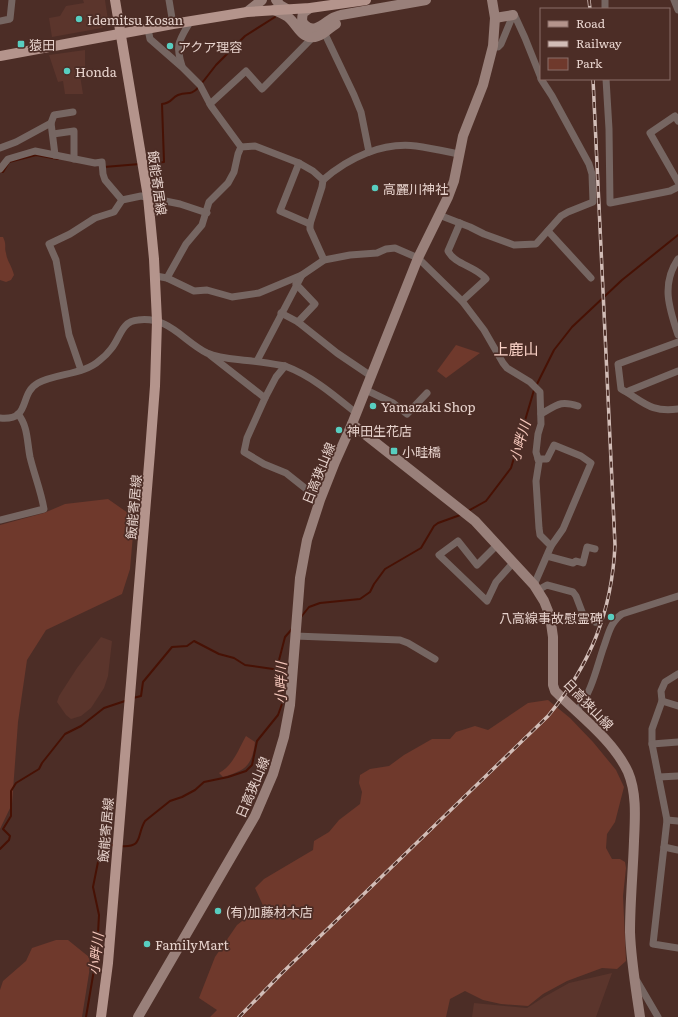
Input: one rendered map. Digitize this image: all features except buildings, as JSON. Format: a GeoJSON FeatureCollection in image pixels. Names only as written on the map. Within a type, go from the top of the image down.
{"type":"FeatureCollection","features":[{"type":"Feature","properties":{"kind":"main road","name":"飯能寄居線"},"geometry":{"type":"LineString","coordinates":[[101,1017],[108,963],[151,445],[157,321],[156,276],[148,197],[122,34],[115,0]]}},
{"type":"Feature","properties":{"kind":"main road"},"geometry":{"type":"LineString","coordinates":[[0,56],[247,12],[275,5],[287,9],[310,8],[366,0]]}},
{"type":"Feature","properties":{"kind":"main road"},"geometry":{"type":"LineString","coordinates":[[310,8],[303,13],[302,20],[304,24],[311,29],[322,26],[332,18],[341,15],[426,0]]}},
{"type":"Feature","properties":{"kind":"main road"},"geometry":{"type":"LineString","coordinates":[[352,424],[418,258],[448,197],[454,181],[458,154],[463,136],[483,85],[493,46],[495,18],[492,0]]}},
{"type":"Feature","properties":{"kind":"main road"},"geometry":{"type":"LineString","coordinates":[[247,12],[258,1]]}},
{"type":"Feature","properties":{"kind":"main road"},"geometry":{"type":"LineString","coordinates":[[275,5],[288,17],[302,34],[313,37],[324,32],[355,12]]}},
{"type":"Feature","properties":{"kind":"main road"},"geometry":{"type":"LineString","coordinates":[[495,18],[513,15]]}},
{"type":"Feature","properties":{"kind":"main road","name":"日高狭山線"},"geometry":{"type":"LineString","coordinates":[[138,1017],[255,816],[273,774],[284,737],[290,705],[296,616],[304,557],[320,500],[352,424],[464,513],[497,545],[536,588],[550,616],[553,637],[553,686],[555,691],[605,740],[619,756],[628,773],[633,792],[635,812],[630,933],[640,1017]]}},
{"type":"Feature","properties":{"kind":"street"},"geometry":{"type":"LineString","coordinates":[[0,21],[10,19],[12,0]]}},
{"type":"Feature","properties":{"kind":"street"},"geometry":{"type":"LineString","coordinates":[[169,0],[173,24]]}},
{"type":"Feature","properties":{"kind":"street"},"geometry":{"type":"LineString","coordinates":[[674,0],[678,10]]}},
{"type":"Feature","properties":{"kind":"street"},"geometry":{"type":"LineString","coordinates":[[493,46],[498,47],[501,44],[514,14],[540,76]]}},
{"type":"Feature","properties":{"kind":"street"},"geometry":{"type":"LineString","coordinates":[[182,67],[178,51],[180,39],[190,22]]}},
{"type":"Feature","properties":{"kind":"street"},"geometry":{"type":"LineString","coordinates":[[148,29],[150,39],[200,85],[210,104],[241,147]]}},
{"type":"Feature","properties":{"kind":"street"},"geometry":{"type":"LineString","coordinates":[[324,32],[361,112],[369,152]]}},
{"type":"Feature","properties":{"kind":"street"},"geometry":{"type":"LineString","coordinates":[[210,104],[246,71],[262,89],[313,37]]}},
{"type":"Feature","properties":{"kind":"street"},"geometry":{"type":"LineString","coordinates":[[439,215],[484,234],[514,244],[536,244],[561,216],[593,202],[592,174],[589,164],[558,106],[542,80]]}},
{"type":"Feature","properties":{"kind":"street"},"geometry":{"type":"LineString","coordinates":[[606,80],[609,129],[610,203],[670,191],[678,187]]}},
{"type":"Feature","properties":{"kind":"street"},"geometry":{"type":"LineString","coordinates":[[0,148],[16,142],[50,123],[54,116],[73,112]]}},
{"type":"Feature","properties":{"kind":"street"},"geometry":{"type":"LineString","coordinates":[[678,121],[675,116],[650,133],[678,182]]}},
{"type":"Feature","properties":{"kind":"street"},"geometry":{"type":"LineString","coordinates":[[50,123],[53,134],[55,155]]}},
{"type":"Feature","properties":{"kind":"street"},"geometry":{"type":"LineString","coordinates":[[53,134],[74,131],[74,159]]}},
{"type":"Feature","properties":{"kind":"street"},"geometry":{"type":"LineString","coordinates":[[241,147],[255,146],[299,163],[314,171],[323,180]]}},
{"type":"Feature","properties":{"kind":"street"},"geometry":{"type":"LineString","coordinates":[[324,260],[310,229],[310,224],[323,180],[335,170],[369,152],[393,146],[415,146],[458,154]]}},
{"type":"Feature","properties":{"kind":"street"},"geometry":{"type":"LineString","coordinates":[[167,278],[186,244],[202,225],[207,213],[209,202],[228,183],[234,172],[241,147]]}},
{"type":"Feature","properties":{"kind":"street"},"geometry":{"type":"LineString","coordinates":[[0,169],[8,159],[35,151],[85,160],[102,165],[102,174],[105,180],[122,200]]}},
{"type":"Feature","properties":{"kind":"street"},"geometry":{"type":"LineString","coordinates":[[299,163],[280,211],[310,224]]}},
{"type":"Feature","properties":{"kind":"street"},"geometry":{"type":"LineString","coordinates":[[81,370],[69,335],[56,260],[49,244],[70,234],[95,218],[114,212],[122,200],[141,196],[180,204],[207,213]]}},
{"type":"Feature","properties":{"kind":"street"},"geometry":{"type":"LineString","coordinates":[[460,223],[448,251],[451,256],[482,274],[486,279],[462,301]]}},
{"type":"Feature","properties":{"kind":"street"},"geometry":{"type":"LineString","coordinates":[[548,231],[591,278]]}},
{"type":"Feature","properties":{"kind":"street"},"geometry":{"type":"LineString","coordinates":[[156,276],[167,278],[194,291],[207,290],[232,297],[259,293],[302,275],[324,260],[350,255],[376,253],[386,249],[395,248],[418,258],[462,301],[484,330],[503,364],[536,387],[540,392],[542,424],[538,434],[536,452],[539,462],[536,481],[539,528],[540,535],[551,546]]}},
{"type":"Feature","properties":{"kind":"street"},"geometry":{"type":"LineString","coordinates":[[678,259],[669,281],[668,300],[676,319],[678,335]]}},
{"type":"Feature","properties":{"kind":"street"},"geometry":{"type":"LineString","coordinates":[[257,361],[302,275]]}},
{"type":"Feature","properties":{"kind":"street"},"geometry":{"type":"LineString","coordinates":[[296,284],[315,304],[298,322]]}},
{"type":"Feature","properties":{"kind":"street"},"geometry":{"type":"LineString","coordinates":[[281,313],[298,322],[337,353],[371,376]]}},
{"type":"Feature","properties":{"kind":"street"},"geometry":{"type":"LineString","coordinates":[[0,418],[9,419],[18,414],[33,386],[44,381],[81,370],[98,362],[112,349],[122,330],[127,324],[138,320],[157,321],[166,324],[208,353],[217,362],[265,398]]}},
{"type":"Feature","properties":{"kind":"street"},"geometry":{"type":"LineString","coordinates":[[678,342],[618,364],[621,389],[652,408],[662,410],[678,409]]}},
{"type":"Feature","properties":{"kind":"street"},"geometry":{"type":"LineString","coordinates":[[208,353],[225,358],[257,361],[294,369],[325,388],[356,413]]}},
{"type":"Feature","properties":{"kind":"street"},"geometry":{"type":"LineString","coordinates":[[285,366],[276,377],[265,398],[247,438],[244,452],[264,464],[286,473],[320,500]]}},
{"type":"Feature","properties":{"kind":"street"},"geometry":{"type":"LineString","coordinates":[[627,392],[678,371]]}},
{"type":"Feature","properties":{"kind":"street"},"geometry":{"type":"LineString","coordinates":[[366,390],[392,403],[407,414],[427,393]]}},
{"type":"Feature","properties":{"kind":"street"},"geometry":{"type":"LineString","coordinates":[[541,414],[561,403],[568,403],[578,406]]}},
{"type":"Feature","properties":{"kind":"street"},"geometry":{"type":"LineString","coordinates":[[0,520],[44,509],[30,457],[25,427],[23,420],[18,414]]}},
{"type":"Feature","properties":{"kind":"street"},"geometry":{"type":"LineString","coordinates":[[536,588],[551,546],[563,529],[591,463],[581,456],[554,445],[547,459],[538,459]]}},
{"type":"Feature","properties":{"kind":"street"},"geometry":{"type":"LineString","coordinates":[[497,545],[476,565],[458,541],[439,555],[487,601],[496,582],[513,563]]}},
{"type":"Feature","properties":{"kind":"street"},"geometry":{"type":"LineString","coordinates":[[547,556],[573,563],[576,561],[583,563],[587,547],[595,549]]}},
{"type":"Feature","properties":{"kind":"street"},"geometry":{"type":"LineString","coordinates":[[536,588],[547,585],[573,592],[584,617],[595,622]]}},
{"type":"Feature","properties":{"kind":"street"},"geometry":{"type":"LineString","coordinates":[[576,712],[583,703],[591,685],[608,627],[622,614],[678,596]]}},
{"type":"Feature","properties":{"kind":"street"},"geometry":{"type":"LineString","coordinates":[[295,633],[400,640],[435,659]]}},
{"type":"Feature","properties":{"kind":"street"},"geometry":{"type":"LineString","coordinates":[[678,674],[664,682],[661,690],[662,702],[652,729],[652,744],[667,820],[653,944],[678,948]]}},
{"type":"Feature","properties":{"kind":"street"},"geometry":{"type":"LineString","coordinates":[[662,702],[678,706]]}},
{"type":"Feature","properties":{"kind":"street"},"geometry":{"type":"LineString","coordinates":[[652,744],[678,742]]}},
{"type":"Feature","properties":{"kind":"street"},"geometry":{"type":"LineString","coordinates":[[659,777],[678,776]]}},
{"type":"Feature","properties":{"kind":"street"},"geometry":{"type":"LineString","coordinates":[[667,820],[678,821]]}},
{"type":"Feature","properties":{"kind":"street"},"geometry":{"type":"LineString","coordinates":[[664,847],[678,850]]}},
{"type":"Feature","properties":{"kind":"street"},"geometry":{"type":"LineString","coordinates":[[634,976],[658,1017]]}},
{"type":"Feature","properties":{"kind":"shaded area","name":"Idemitsu Kosan"},"geometry":{"type":"Polygon","coordinates":[[[83,0],[105,0],[108,20],[102,28],[52,37],[49,18],[60,16],[66,6],[84,3],[83,0]]]}},
{"type":"Feature","properties":{"kind":"shaded area","name":"Honda"},"geometry":{"type":"Polygon","coordinates":[[[85,50],[85,67],[79,69],[83,94],[65,94],[63,81],[58,82],[49,55],[85,50]]]}},
{"type":"Feature","properties":{"kind":"shaded area"},"geometry":{"type":"Polygon","coordinates":[[[101,637],[112,641],[108,676],[104,688],[91,708],[81,716],[71,719],[66,715],[57,702],[59,696],[77,668],[101,637]]]}},
{"type":"Feature","properties":{"kind":"shaded area"},"geometry":{"type":"Polygon","coordinates":[[[612,973],[596,1017],[472,1017],[474,1003],[527,1008],[569,983],[612,973]]]}},
{"type":"Feature","properties":{"kind":"green space"},"geometry":{"type":"Polygon","coordinates":[[[0,237],[3,237],[5,251],[14,275],[11,280],[6,282],[0,280],[0,237]]]}},
{"type":"Feature","properties":{"kind":"green space"},"geometry":{"type":"Polygon","coordinates":[[[456,345],[480,353],[446,378],[437,371],[456,345]]]}},
{"type":"Feature","properties":{"kind":"green space"},"geometry":{"type":"Polygon","coordinates":[[[108,499],[128,513],[134,523],[130,569],[122,594],[46,630],[27,660],[18,722],[12,804],[0,829],[0,525],[44,513],[65,504],[108,499]]]}},
{"type":"Feature","properties":{"kind":"green space"},"geometry":{"type":"Polygon","coordinates":[[[548,700],[570,718],[593,742],[616,770],[624,787],[615,822],[607,834],[606,848],[612,859],[620,859],[625,862],[626,868],[623,896],[626,961],[617,969],[602,968],[567,981],[543,994],[528,1006],[501,1004],[483,1000],[465,991],[450,999],[446,1017],[210,1017],[217,1010],[199,998],[215,957],[237,925],[246,918],[266,912],[255,888],[264,879],[313,850],[314,841],[329,832],[339,820],[360,804],[362,792],[359,783],[360,775],[370,769],[389,766],[404,755],[432,739],[450,739],[456,732],[475,726],[488,730],[528,703],[548,700]]]}},
{"type":"Feature","properties":{"kind":"green space"},"geometry":{"type":"Polygon","coordinates":[[[246,736],[255,742],[250,762],[237,772],[223,777],[219,773],[232,761],[246,736]]]}},
{"type":"Feature","properties":{"kind":"green space"},"geometry":{"type":"Polygon","coordinates":[[[56,940],[68,940],[89,957],[90,967],[82,1017],[0,1017],[0,990],[3,981],[26,961],[32,948],[56,940]]]}},
{"type":"Feature","properties":{"kind":"waterway"},"geometry":{"type":"LineString","coordinates":[[202,83],[216,65],[245,36],[275,17]]}},
{"type":"Feature","properties":{"kind":"waterway"},"geometry":{"type":"LineString","coordinates":[[146,164],[164,162],[162,104],[170,102],[178,95],[191,93],[199,87]]}},
{"type":"Feature","properties":{"kind":"waterway"},"geometry":{"type":"LineString","coordinates":[[0,172],[3,172],[9,162],[36,155],[58,159]]}},
{"type":"Feature","properties":{"kind":"waterway"},"geometry":{"type":"LineString","coordinates":[[104,167],[140,164]]}},
{"type":"Feature","properties":{"kind":"waterway","name":"小畔川"},"geometry":{"type":"LineString","coordinates":[[536,386],[554,350],[572,327],[622,280],[678,235]]}},
{"type":"Feature","properties":{"kind":"waterway","name":"小畔川"},"geometry":{"type":"LineString","coordinates":[[468,511],[486,501],[511,468],[534,390]]}},
{"type":"Feature","properties":{"kind":"waterway","name":"小畔川"},"geometry":{"type":"LineString","coordinates":[[301,617],[309,607],[320,603],[360,599],[370,592],[385,569],[421,548],[434,526],[438,523],[463,514]]}},
{"type":"Feature","properties":{"kind":"waterway","name":"小畔川"},"geometry":{"type":"LineString","coordinates":[[120,846],[128,846],[136,843],[145,821],[170,801],[195,790],[204,782],[228,777],[246,771],[252,765],[257,741],[278,715],[282,704],[281,675],[278,664],[285,637],[292,629]]}},
{"type":"Feature","properties":{"kind":"waterway"},"geometry":{"type":"LineString","coordinates":[[133,698],[141,696],[143,682],[172,647],[187,646],[194,641],[219,654],[234,658],[245,665],[280,670]]}},
{"type":"Feature","properties":{"kind":"waterway"},"geometry":{"type":"LineString","coordinates":[[0,849],[9,840],[10,836],[3,829],[11,816],[11,791],[16,783],[39,769],[65,734],[81,726],[104,708],[125,701]]}},
{"type":"Feature","properties":{"kind":"waterway","name":"小畔川"},"geometry":{"type":"LineString","coordinates":[[86,1017],[97,952],[99,915],[93,887],[101,847],[114,845]]}},
{"type":"Feature","properties":{"kind":"tunnel"},"geometry":{"type":"LineString","coordinates":[[595,622],[605,626]]}},
{"type":"Feature","properties":{"kind":"railway"},"geometry":{"type":"LineString","coordinates":[[589,0],[590,8]]}},
{"type":"Feature","properties":{"kind":"railway"},"geometry":{"type":"LineString","coordinates":[[239,1017],[282,973],[548,716],[576,677],[587,657],[604,615],[613,569],[615,545],[593,80]]}},
{"type":"Feature","properties":{"kind":"place","name":"Idemitsu Kosan"},"geometry":{"type":"Point","coordinates":[79,19]}},
{"type":"Feature","properties":{"kind":"place","name":"猿田"},"geometry":{"type":"Point","coordinates":[21,44]}},
{"type":"Feature","properties":{"kind":"place","name":"アクア理容"},"geometry":{"type":"Point","coordinates":[170,46]}},
{"type":"Feature","properties":{"kind":"place","name":"Honda"},"geometry":{"type":"Point","coordinates":[67,71]}},
{"type":"Feature","properties":{"kind":"place","name":"高麗川神社"},"geometry":{"type":"Point","coordinates":[375,188]}},
{"type":"Feature","properties":{"kind":"place","name":"Yamazaki Shop"},"geometry":{"type":"Point","coordinates":[373,406]}},
{"type":"Feature","properties":{"kind":"place","name":"神田生花店"},"geometry":{"type":"Point","coordinates":[339,430]}},
{"type":"Feature","properties":{"kind":"place","name":"小畦橋"},"geometry":{"type":"Point","coordinates":[394,451]}},
{"type":"Feature","properties":{"kind":"place","name":"八高線事故慰霊碑"},"geometry":{"type":"Point","coordinates":[611,617]}},
{"type":"Feature","properties":{"kind":"place","name":"(有)加藤材木店"},"geometry":{"type":"Point","coordinates":[218,911]}},
{"type":"Feature","properties":{"kind":"place","name":"FamilyMart"},"geometry":{"type":"Point","coordinates":[147,944]}},
{"type":"Feature","properties":{"kind":"district","name":"上鹿山"},"geometry":{"type":"Point","coordinates":[516,348]}}]}
